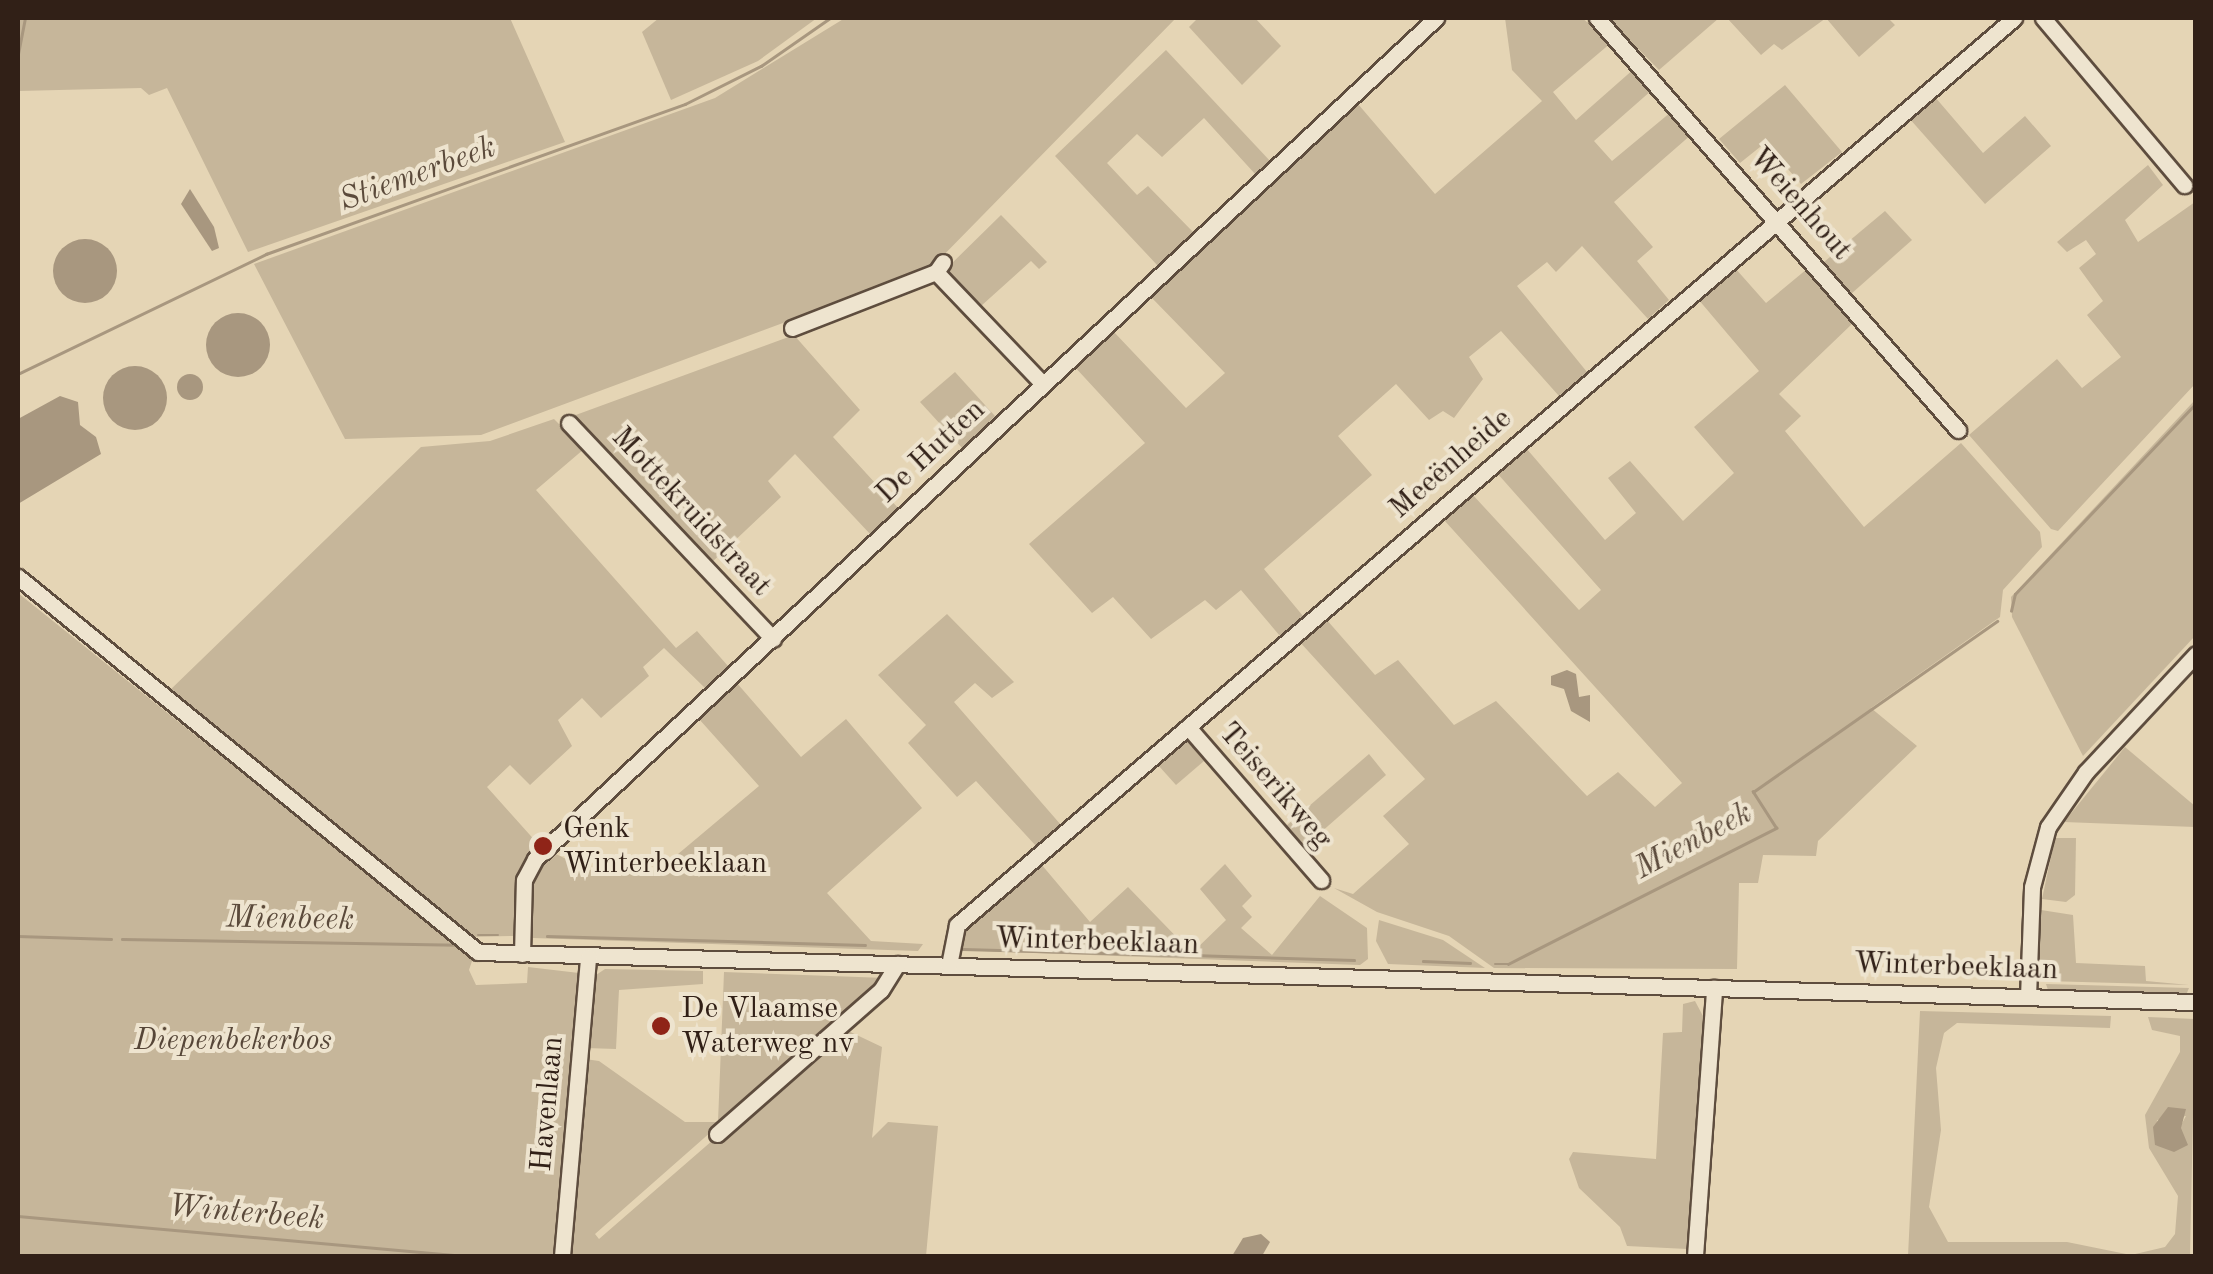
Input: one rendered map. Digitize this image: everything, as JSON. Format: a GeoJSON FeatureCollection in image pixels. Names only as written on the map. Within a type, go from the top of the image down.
{"type":"FeatureCollection","features":[{"type":"Feature","properties":{"kind":"street","name":"De Hutten"},"geometry":{"type":"LineString","coordinates":[[522,954],[524,880],[535,860],[1436,18]]}},
{"type":"Feature","properties":{"kind":"street","name":"Weienhout"},"geometry":{"type":"LineString","coordinates":[[1597,18],[1958,430]]}},
{"type":"Feature","properties":{"kind":"street","name":"Meeënheide"},"geometry":{"type":"LineString","coordinates":[[949,965],[957,925],[2014,18]]}},
{"type":"Feature","properties":{"kind":"street"},"geometry":{"type":"LineString","coordinates":[[2042,18],[2184,185]]}},
{"type":"Feature","properties":{"kind":"street"},"geometry":{"type":"LineString","coordinates":[[792,328],[940,267],[1043,384]]}},
{"type":"Feature","properties":{"kind":"street","name":"Mottekruidstraat"},"geometry":{"type":"LineString","coordinates":[[569,423],[773,639]]}},
{"type":"Feature","properties":{"kind":"street","name":"Winterbeeklaan"},"geometry":{"type":"LineString","coordinates":[[18,578],[478,952],[2196,1002]]}},
{"type":"Feature","properties":{"kind":"street"},"geometry":{"type":"LineString","coordinates":[[2028,997],[2032,887],[2048,827],[2086,772],[2196,654]]}},
{"type":"Feature","properties":{"kind":"street","name":"Teiserikweg"},"geometry":{"type":"LineString","coordinates":[[1188,727],[1321,880]]}},
{"type":"Feature","properties":{"kind":"street","name":"Havenlaan"},"geometry":{"type":"LineString","coordinates":[[562,1256],[588,956]]}},
{"type":"Feature","properties":{"kind":"street"},"geometry":{"type":"LineString","coordinates":[[717,1134],[880,990],[897,964]]}},
{"type":"Feature","properties":{"kind":"street"},"geometry":{"type":"LineString","coordinates":[[1694,1256],[1714,988]]}},
{"type":"Feature","properties":{"kind":"green space"},"geometry":{"type":"Polygon","coordinates":[[[18,18],[510,18],[565,142],[248,252],[167,88],[149,95],[141,88],[18,91],[18,18]]]}},
{"type":"Feature","properties":{"kind":"green space"},"geometry":{"type":"Polygon","coordinates":[[[659,18],[817,18],[758,61],[671,100],[642,32],[659,18]]]}},
{"type":"Feature","properties":{"kind":"green space"},"geometry":{"type":"Polygon","coordinates":[[[845,18],[1176,18],[931,268],[481,435],[345,439],[254,264],[715,98],[845,18]]]}},
{"type":"Feature","properties":{"kind":"green space"},"geometry":{"type":"Polygon","coordinates":[[[1198,18],[1255,18],[1281,46],[1242,85],[1189,27],[1198,18]]]}},
{"type":"Feature","properties":{"kind":"green space"},"geometry":{"type":"Polygon","coordinates":[[[1505,18],[1582,18],[1612,42],[1553,92],[1576,120],[1635,68],[1652,90],[1594,141],[1612,161],[1671,112],[1692,134],[1614,202],[1653,247],[1637,261],[1669,300],[1648,319],[1582,246],[1556,272],[1547,262],[1517,286],[1587,372],[1559,396],[1501,331],[1469,357],[1483,379],[1454,418],[1443,411],[1429,420],[1396,384],[1338,436],[1372,475],[1264,569],[1303,616],[1280,636],[1241,590],[1216,610],[1205,600],[1151,639],[1113,597],[1092,613],[1029,544],[1145,443],[1073,365],[1113,331],[1186,408],[1225,373],[1150,296],[1358,104],[1435,194],[1542,101],[1512,70],[1505,18]]]}},
{"type":"Feature","properties":{"kind":"green space"},"geometry":{"type":"Polygon","coordinates":[[[1608,18],[1719,18],[1659,70],[1608,18]]]}},
{"type":"Feature","properties":{"kind":"green space"},"geometry":{"type":"Polygon","coordinates":[[[1727,18],[1826,18],[1782,50],[1774,44],[1761,55],[1727,18]]]}},
{"type":"Feature","properties":{"kind":"green space"},"geometry":{"type":"Polygon","coordinates":[[[1826,18],[1888,18],[1895,25],[1859,57],[1826,18]]]}},
{"type":"Feature","properties":{"kind":"green space"},"geometry":{"type":"Polygon","coordinates":[[[1166,50],[1271,162],[1256,175],[1204,118],[1162,157],[1137,134],[1107,163],[1137,195],[1148,186],[1195,234],[1158,266],[1055,156],[1166,50]]]}},
{"type":"Feature","properties":{"kind":"green space"},"geometry":{"type":"Polygon","coordinates":[[[1785,85],[1842,152],[1801,184],[1765,143],[1740,163],[1719,139],[1785,85]]]}},
{"type":"Feature","properties":{"kind":"green space"},"geometry":{"type":"Polygon","coordinates":[[[1935,97],[1983,153],[2025,116],[2051,146],[1985,204],[1909,118],[1935,97]]]}},
{"type":"Feature","properties":{"kind":"green space"},"geometry":{"type":"Polygon","coordinates":[[[2148,165],[2163,185],[2125,220],[2138,242],[2195,202],[2195,384],[2058,531],[2051,529],[1969,435],[2057,359],[2082,388],[2121,357],[2087,315],[2103,301],[2079,268],[2096,254],[2086,240],[2067,252],[2057,242],[2148,165]]]}},
{"type":"Feature","properties":{"kind":"green space"},"geometry":{"type":"Polygon","coordinates":[[[1885,211],[1912,240],[1851,294],[1824,262],[1885,211]]]}},
{"type":"Feature","properties":{"kind":"green space"},"geometry":{"type":"Polygon","coordinates":[[[1001,215],[1047,262],[1039,269],[1031,261],[981,306],[945,270],[1001,215]]]}},
{"type":"Feature","properties":{"kind":"green space"},"geometry":{"type":"Polygon","coordinates":[[[1735,268],[1766,303],[1807,269],[1853,323],[1779,394],[1801,416],[1785,431],[1864,527],[1961,443],[2040,532],[2042,547],[2003,590],[2000,617],[1871,708],[1917,746],[1818,841],[1816,856],[1763,855],[1758,883],[1739,883],[1737,969],[1494,968],[1449,936],[1377,912],[1334,888],[1353,894],[1409,844],[1383,816],[1425,779],[1298,640],[1326,619],[1375,675],[1398,660],[1454,725],[1496,701],[1587,796],[1618,772],[1655,807],[1682,783],[1444,520],[1472,494],[1579,610],[1601,590],[1497,473],[1526,448],[1605,540],[1636,513],[1608,478],[1630,461],[1683,521],[1734,473],[1694,427],[1759,371],[1698,299],[1735,268]]]}},
{"type":"Feature","properties":{"kind":"green space"},"geometry":{"type":"Polygon","coordinates":[[[794,335],[860,410],[833,437],[898,508],[871,535],[795,454],[768,481],[781,497],[710,564],[573,416],[794,335]]]}},
{"type":"Feature","properties":{"kind":"green space"},"geometry":{"type":"Polygon","coordinates":[[[955,372],[995,416],[963,449],[920,402],[955,372]]]}},
{"type":"Feature","properties":{"kind":"green space"},"geometry":{"type":"Polygon","coordinates":[[[2195,400],[2195,636],[2083,756],[2012,617],[2011,597],[2195,400]]]}},
{"type":"Feature","properties":{"kind":"green space"},"geometry":{"type":"Polygon","coordinates":[[[554,419],[584,449],[536,490],[676,648],[697,631],[728,666],[705,688],[664,648],[643,667],[649,676],[601,718],[582,698],[558,720],[572,746],[530,785],[510,765],[487,787],[538,844],[519,873],[513,936],[466,937],[168,692],[421,447],[490,441],[554,419]]]}},
{"type":"Feature","properties":{"kind":"green space","name":"Diepenbekerbos"},"geometry":{"type":"Polygon","coordinates":[[[18,593],[473,958],[469,970],[476,985],[527,983],[528,967],[579,973],[554,1256],[18,1256],[18,593]]]}},
{"type":"Feature","properties":{"kind":"green space"},"geometry":{"type":"Polygon","coordinates":[[[947,614],[1014,682],[992,698],[975,683],[954,702],[1061,825],[1036,846],[976,781],[957,797],[908,743],[926,725],[878,675],[947,614]]]}},
{"type":"Feature","properties":{"kind":"green space"},"geometry":{"type":"Polygon","coordinates":[[[736,682],[801,757],[846,719],[922,808],[827,893],[871,941],[923,944],[918,951],[533,938],[530,884],[538,864],[554,853],[588,870],[659,870],[759,786],[699,719],[736,682]]]}},
{"type":"Feature","properties":{"kind":"green space"},"geometry":{"type":"Polygon","coordinates":[[[1186,740],[1204,761],[1176,785],[1158,765],[1186,740]]]}},
{"type":"Feature","properties":{"kind":"green space"},"geometry":{"type":"Polygon","coordinates":[[[2125,747],[2195,806],[2195,827],[2064,822],[2125,747]]]}},
{"type":"Feature","properties":{"kind":"green space"},"geometry":{"type":"Polygon","coordinates":[[[1369,754],[1386,775],[1303,848],[1285,827],[1369,754]]]}},
{"type":"Feature","properties":{"kind":"green space"},"geometry":{"type":"Polygon","coordinates":[[[2055,838],[2076,838],[2075,895],[2066,902],[2042,899],[2055,838]]]}},
{"type":"Feature","properties":{"kind":"green space"},"geometry":{"type":"Polygon","coordinates":[[[1041,864],[1090,922],[1128,887],[1192,953],[1226,920],[1200,889],[1225,864],[1252,896],[1242,906],[1252,917],[1241,928],[1272,955],[1320,896],[1367,928],[1368,959],[1360,965],[957,950],[957,932],[1041,864]]]}},
{"type":"Feature","properties":{"kind":"green space"},"geometry":{"type":"Polygon","coordinates":[[[2041,910],[2073,915],[2076,963],[2145,966],[2146,981],[2189,985],[2046,981],[2039,969],[2041,910]]]}},
{"type":"Feature","properties":{"kind":"green space"},"geometry":{"type":"Polygon","coordinates":[[[1379,920],[1443,940],[1485,968],[1388,964],[1376,941],[1379,920]]]}},
{"type":"Feature","properties":{"kind":"green space"},"geometry":{"type":"Polygon","coordinates":[[[605,969],[703,971],[703,984],[619,990],[616,1049],[586,1048],[593,977],[605,969]]]}},
{"type":"Feature","properties":{"kind":"green space"},"geometry":{"type":"Polygon","coordinates":[[[724,972],[886,978],[595,1234],[599,1239],[842,1028],[882,1047],[872,1138],[888,1122],[938,1126],[926,1256],[569,1256],[585,1059],[599,1061],[685,1122],[718,1122],[724,972]]]}},
{"type":"Feature","properties":{"kind":"green space"},"geometry":{"type":"Polygon","coordinates":[[[2046,984],[2189,988],[2186,995],[2048,990],[2046,984]]]}},
{"type":"Feature","properties":{"kind":"green space"},"geometry":{"type":"Polygon","coordinates":[[[1695,1001],[1704,1018],[1687,1249],[1627,1246],[1620,1227],[1579,1188],[1569,1159],[1573,1152],[1656,1159],[1663,1033],[1682,1032],[1683,1004],[1695,1001]]]}},
{"type":"Feature","properties":{"kind":"green space"},"geometry":{"type":"Polygon","coordinates":[[[1920,1011],[2111,1016],[2110,1028],[1957,1023],[1944,1033],[1936,1068],[1941,1130],[1929,1207],[1948,1242],[2067,1242],[2131,1255],[2165,1247],[2175,1234],[2178,1196],[2149,1148],[2145,1115],[2180,1052],[2180,1036],[2152,1030],[2148,1017],[2195,1019],[2190,1256],[1908,1256],[1920,1011]],[[2186,1116],[2157,1120],[2155,1145],[2169,1147],[2186,1116]]]}},
{"type":"Feature","properties":{"kind":"shaded area"},"geometry":{"type":"Polygon","coordinates":[[[190,189],[214,227],[219,248],[212,251],[181,204],[190,189]]]}},
{"type":"Feature","properties":{"kind":"shaded area"},"geometry":{"type":"Polygon","coordinates":[[[85,239],[107,249],[117,271],[107,293],[85,303],[63,293],[53,271],[63,249],[85,239]]]}},
{"type":"Feature","properties":{"kind":"shaded area"},"geometry":{"type":"Polygon","coordinates":[[[238,313],[260,323],[270,345],[260,367],[238,377],[216,367],[206,345],[216,323],[238,313]]]}},
{"type":"Feature","properties":{"kind":"shaded area"},"geometry":{"type":"Polygon","coordinates":[[[135,366],[157,376],[167,398],[157,420],[135,430],[113,420],[103,398],[113,376],[135,366]]]}},
{"type":"Feature","properties":{"kind":"shaded area"},"geometry":{"type":"Polygon","coordinates":[[[190,374],[199,378],[203,387],[199,396],[190,400],[181,396],[177,387],[181,378],[190,374]]]}},
{"type":"Feature","properties":{"kind":"shaded area"},"geometry":{"type":"Polygon","coordinates":[[[60,396],[78,402],[80,425],[96,437],[101,454],[18,504],[18,419],[60,396]]]}},
{"type":"Feature","properties":{"kind":"shaded area"},"geometry":{"type":"Polygon","coordinates":[[[1567,670],[1576,674],[1579,697],[1590,695],[1590,722],[1571,711],[1564,689],[1551,685],[1551,676],[1567,670]]]}},
{"type":"Feature","properties":{"kind":"shaded area"},"geometry":{"type":"Polygon","coordinates":[[[2168,1107],[2186,1109],[2181,1128],[2188,1145],[2174,1152],[2155,1145],[2153,1127],[2168,1107]]]}},
{"type":"Feature","properties":{"kind":"shaded area"},"geometry":{"type":"Polygon","coordinates":[[[1261,1234],[1270,1242],[1262,1256],[1232,1256],[1243,1238],[1261,1234]]]}},
{"type":"Feature","properties":{"kind":"waterway"},"geometry":{"type":"LineString","coordinates":[[18,54],[25,18]]}},
{"type":"Feature","properties":{"kind":"waterway","name":"Stiemerbeek"},"geometry":{"type":"LineString","coordinates":[[18,374],[266,254],[685,104],[761,66],[830,18]]}},
{"type":"Feature","properties":{"kind":"waterway","name":"Mienbeek"},"geometry":{"type":"LineString","coordinates":[[2011,611],[2015,594],[2196,403]]}},
{"type":"Feature","properties":{"kind":"waterway","name":"Mienbeek"},"geometry":{"type":"LineString","coordinates":[[1495,964],[1508,964],[1776,828],[1753,792],[1997,621]]}},
{"type":"Feature","properties":{"kind":"waterway","name":"Mienbeek"},"geometry":{"type":"LineString","coordinates":[[478,935],[498,935]]}},
{"type":"Feature","properties":{"kind":"waterway","name":"Mienbeek"},"geometry":{"type":"LineString","coordinates":[[18,936],[111,939]]}},
{"type":"Feature","properties":{"kind":"waterway","name":"Mienbeek"},"geometry":{"type":"LineString","coordinates":[[547,936],[865,945]]}},
{"type":"Feature","properties":{"kind":"waterway","name":"Mienbeek"},"geometry":{"type":"LineString","coordinates":[[122,939],[457,945]]}},
{"type":"Feature","properties":{"kind":"waterway","name":"Mienbeek"},"geometry":{"type":"LineString","coordinates":[[963,949],[1183,955]]}},
{"type":"Feature","properties":{"kind":"waterway","name":"Mienbeek"},"geometry":{"type":"LineString","coordinates":[[1192,955],[1354,960]]}},
{"type":"Feature","properties":{"kind":"waterway","name":"Mienbeek"},"geometry":{"type":"LineString","coordinates":[[1423,961],[1470,963]]}},
{"type":"Feature","properties":{"kind":"waterway","name":"Winterbeek"},"geometry":{"type":"LineString","coordinates":[[18,1216],[470,1256]]}},
{"type":"Feature","properties":{"kind":"place","name":"Genk Winterbeeklaan"},"geometry":{"type":"Point","coordinates":[543,846]}},
{"type":"Feature","properties":{"kind":"place","name":"De Vlaamse Waterweg nv"},"geometry":{"type":"Point","coordinates":[661,1026]}}]}
